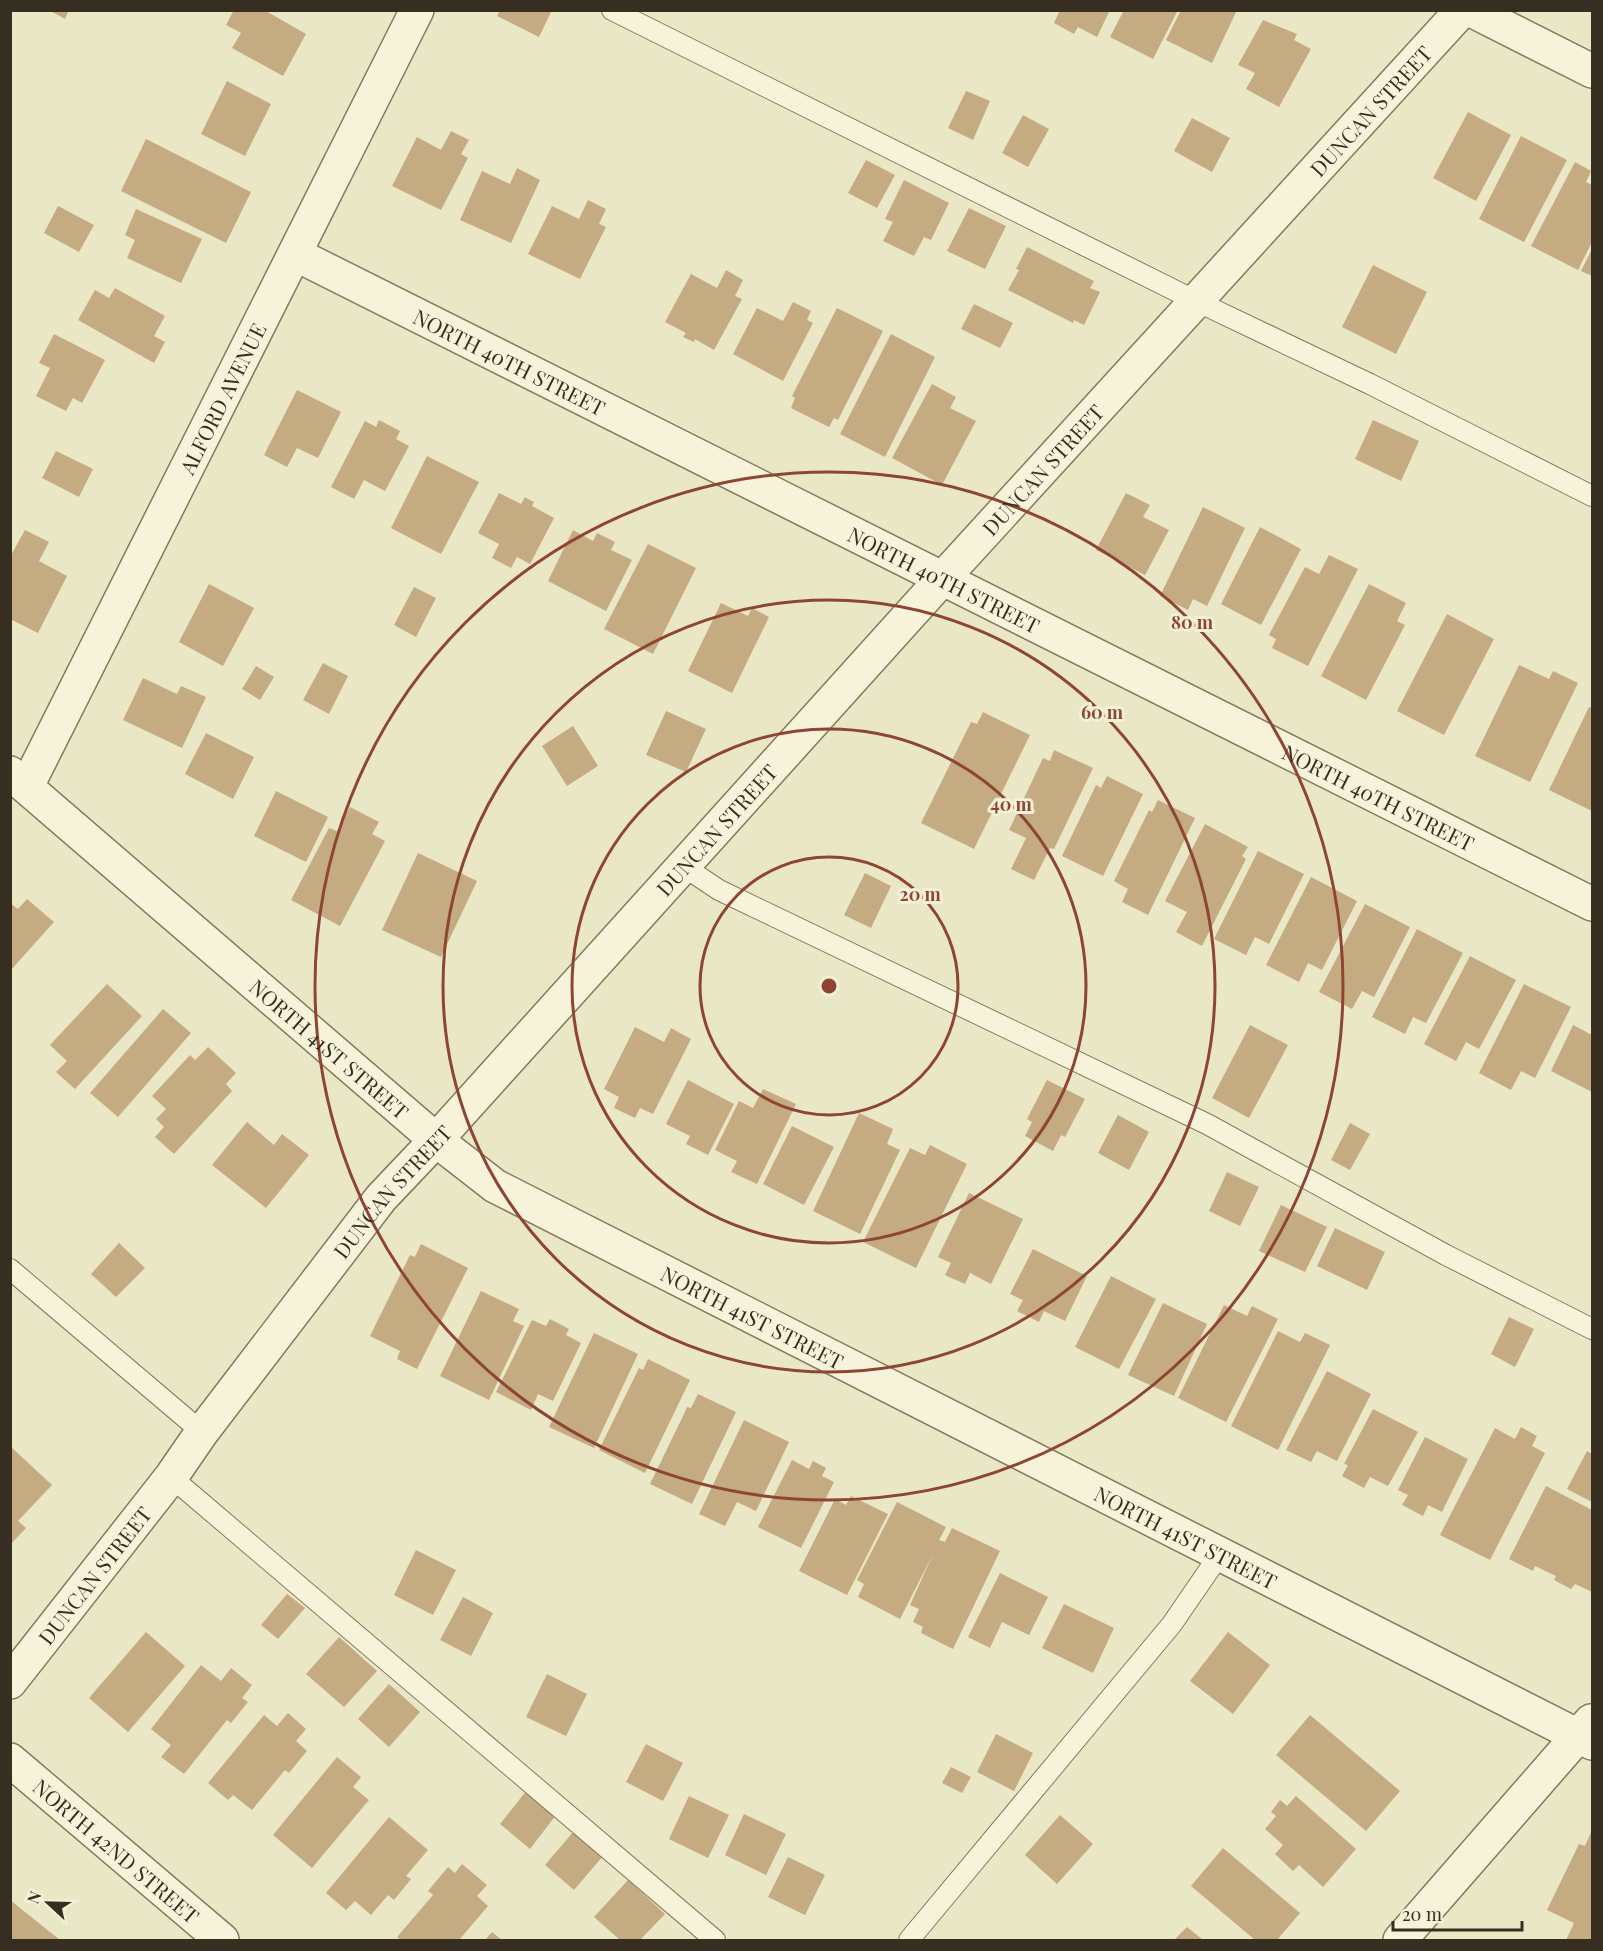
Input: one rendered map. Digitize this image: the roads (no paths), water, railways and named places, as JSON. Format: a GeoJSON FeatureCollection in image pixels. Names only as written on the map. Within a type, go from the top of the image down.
{"type":"FeatureCollection","features":[{"type":"Feature","properties":{"kind":"street","name":"ALFORD AVENUE"},"geometry":{"type":"LineString","coordinates":[[19,779],[295,254],[417,10]]}},
{"type":"Feature","properties":{"kind":"street","name":"DUNCAN STREET"},"geometry":{"type":"LineString","coordinates":[[10,1682],[171,1477],[202,1432],[381,1198],[1462,10]]}},
{"type":"Feature","properties":{"kind":"street"},"geometry":{"type":"LineString","coordinates":[[1471,10],[1593,71]]}},
{"type":"Feature","properties":{"kind":"street","name":"NORTH 40TH STREET"},"geometry":{"type":"LineString","coordinates":[[295,254],[1593,904]]}},
{"type":"Feature","properties":{"kind":"street","name":"NORTH 41ST STREET"},"geometry":{"type":"LineString","coordinates":[[19,779],[436,1140],[495,1186],[1220,1554],[1588,1733]]}},
{"type":"Feature","properties":{"kind":"street"},"geometry":{"type":"LineString","coordinates":[[1408,1938],[1588,1733]]}},
{"type":"Feature","properties":{"kind":"street","name":"NORTH 42ND STREET"},"geometry":{"type":"LineString","coordinates":[[10,1760],[222,1941]]}},
{"type":"Feature","properties":{"kind":"lane"},"geometry":{"type":"LineString","coordinates":[[612,10],[1196,301],[1370,384],[1593,495]]}},
{"type":"Feature","properties":{"kind":"lane"},"geometry":{"type":"LineString","coordinates":[[682,866],[719,890],[1207,1124],[1446,1255],[1593,1329]]}},
{"type":"Feature","properties":{"kind":"lane"},"geometry":{"type":"LineString","coordinates":[[10,1269],[202,1432]]}},
{"type":"Feature","properties":{"kind":"lane"},"geometry":{"type":"LineString","coordinates":[[171,1477],[432,1697],[715,1941]]}},
{"type":"Feature","properties":{"kind":"lane"},"geometry":{"type":"LineString","coordinates":[[909,1941],[1172,1624],[1220,1554]]}}]}
